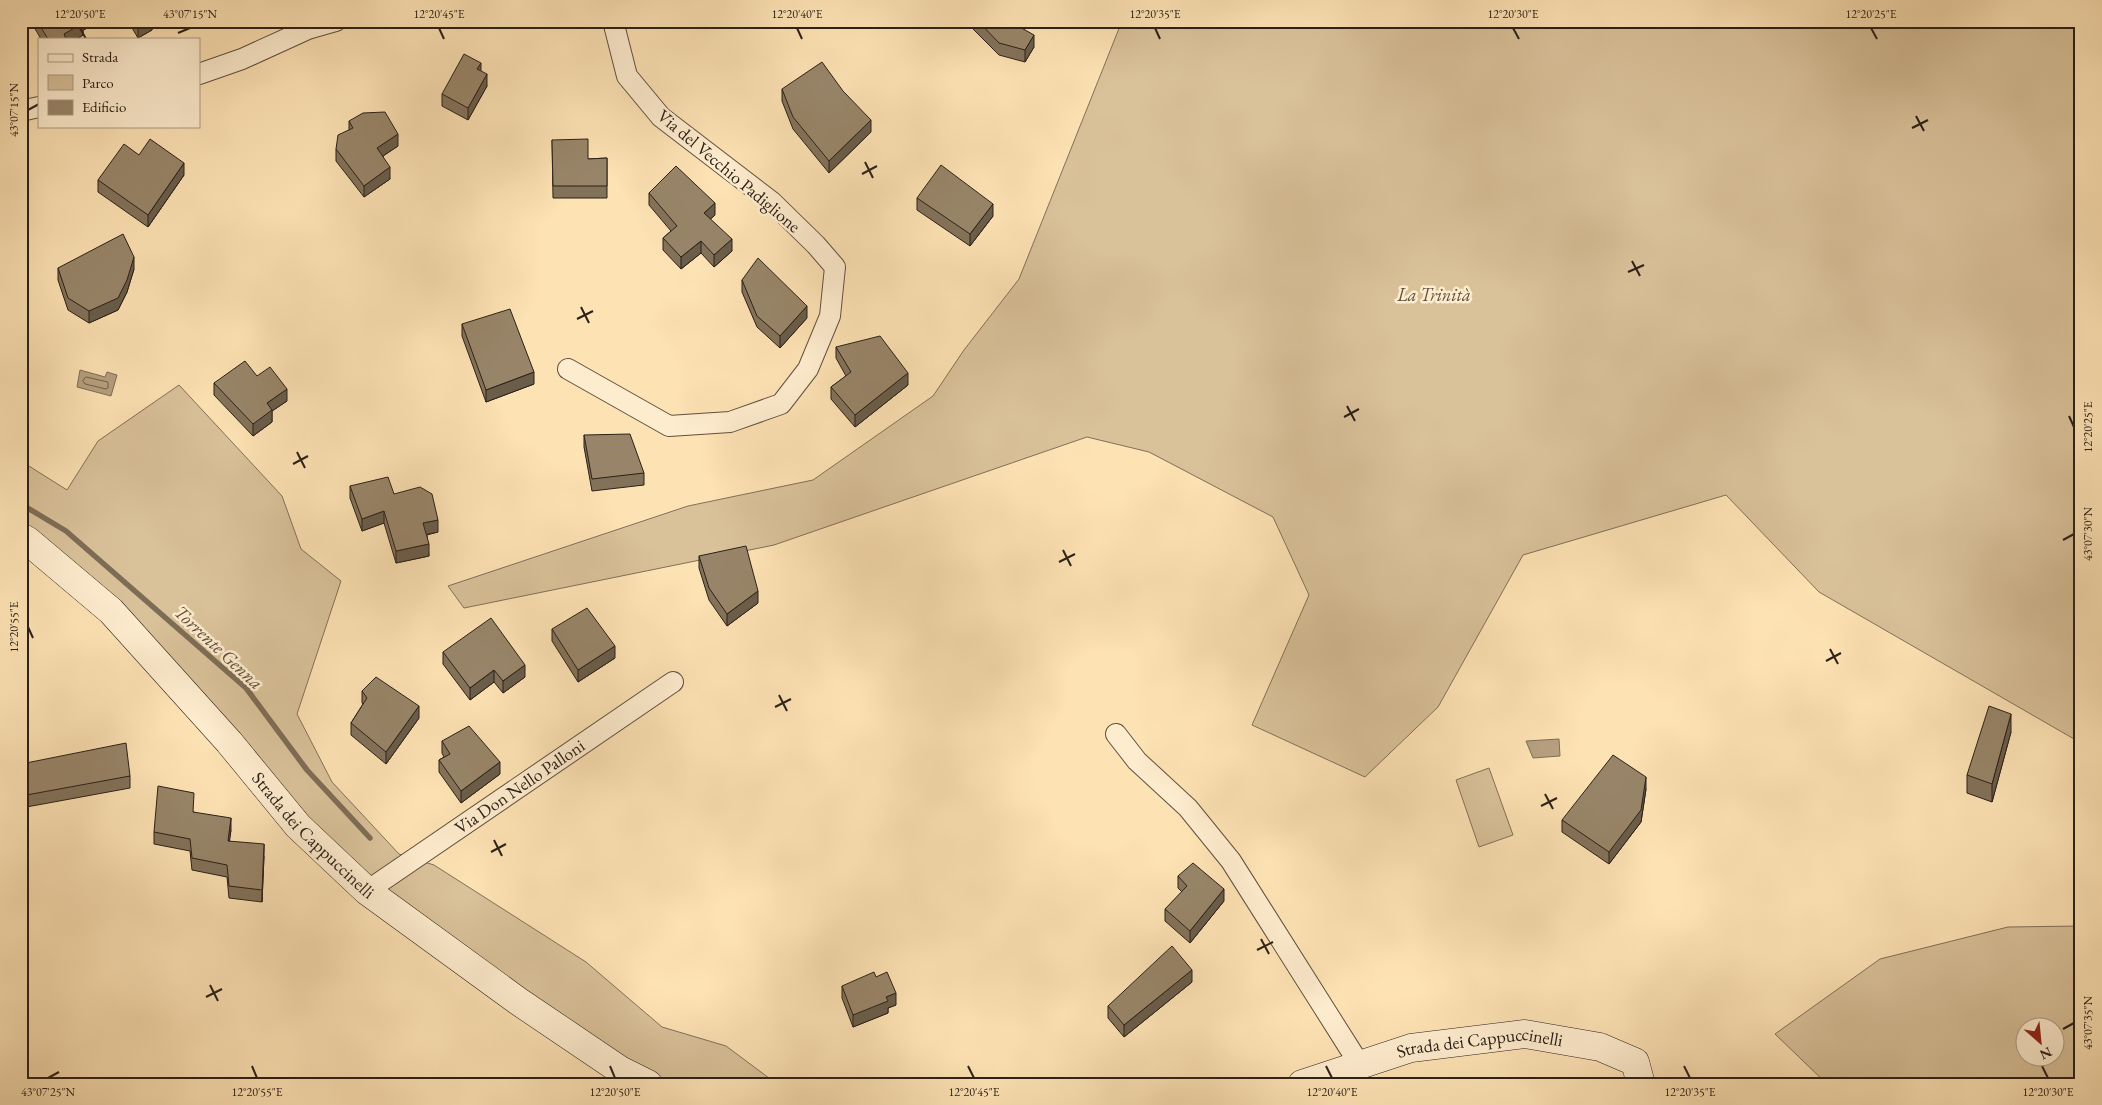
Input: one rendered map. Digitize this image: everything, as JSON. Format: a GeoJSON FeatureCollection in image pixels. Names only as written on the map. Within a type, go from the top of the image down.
{"type":"FeatureCollection","features":[{"type":"Feature","properties":{"kind":"street"},"geometry":{"type":"LineString","coordinates":[[200,74],[242,59],[308,29],[336,21]]}},
{"type":"Feature","properties":{"kind":"street","name":"Via del Vecchio Padiglione"},"geometry":{"type":"LineString","coordinates":[[568,369],[670,426],[696,426],[730,422],[781,404],[808,369],[830,316],[835,267],[816,245],[772,202],[661,117],[627,76],[613,21]]}},
{"type":"Feature","properties":{"kind":"street"},"geometry":{"type":"LineString","coordinates":[[21,111],[38,107]]}},
{"type":"Feature","properties":{"kind":"street","name":"Strada dei Cappuccinelli"},"geometry":{"type":"LineString","coordinates":[[21,537],[111,612],[229,742],[298,826],[367,891],[518,1002],[620,1070],[648,1084]]}},
{"type":"Feature","properties":{"kind":"street","name":"Via Don Nello Palloni"},"geometry":{"type":"LineString","coordinates":[[367,891],[673,682]]}},
{"type":"Feature","properties":{"kind":"street"},"geometry":{"type":"LineString","coordinates":[[1116,734],[1137,761],[1188,808],[1231,860],[1360,1065]]}},
{"type":"Feature","properties":{"kind":"street","name":"Strada dei Cappuccinelli"},"geometry":{"type":"LineString","coordinates":[[1302,1084],[1412,1048],[1525,1034],[1600,1047],[1635,1062],[1641,1084]]}},
{"type":"Feature","properties":{"kind":"green space","name":"La Trinità"},"geometry":{"type":"Polygon","coordinates":[[[1122,21],[2081,21],[2081,743],[1819,592],[1726,495],[1523,555],[1438,707],[1365,777],[1252,725],[1309,595],[1273,517],[1149,452],[1087,437],[774,545],[464,608],[448,586],[688,506],[813,480],[933,396],[964,350],[1019,279],[1122,21]]]}},
{"type":"Feature","properties":{"kind":"green space"},"geometry":{"type":"Polygon","coordinates":[[[179,385],[282,496],[301,549],[341,581],[297,714],[332,782],[399,854],[434,865],[586,962],[662,1027],[726,1046],[777,1084],[648,1084],[367,891],[255,773],[21,537],[21,461],[67,490],[98,441],[179,385]]]}},
{"type":"Feature","properties":{"kind":"green space"},"geometry":{"type":"Polygon","coordinates":[[[1489,768],[1513,835],[1479,847],[1456,780],[1489,768]]]}},
{"type":"Feature","properties":{"kind":"green space"},"geometry":{"type":"Polygon","coordinates":[[[2081,926],[2081,1084],[1827,1084],[1775,1034],[1880,959],[2008,927],[2081,926]]]}},
{"type":"Feature","properties":{"kind":"water"},"geometry":{"type":"Polygon","coordinates":[[[80,370],[105,377],[107,372],[117,375],[111,396],[77,387],[80,370]]]}},
{"type":"Feature","properties":{"kind":"water"},"geometry":{"type":"Polygon","coordinates":[[[1559,739],[1560,756],[1533,758],[1526,741],[1559,739]]]}},
{"type":"Feature","properties":{"kind":"building"},"geometry":{"type":"Polygon","coordinates":[[[37,21],[83,21],[83,23],[64,34],[66,38],[47,38],[37,21]]]}},
{"type":"Feature","properties":{"kind":"building"},"geometry":{"type":"Polygon","coordinates":[[[135,21],[146,21],[138,26],[135,21]]]}},
{"type":"Feature","properties":{"kind":"building"},"geometry":{"type":"Polygon","coordinates":[[[978,21],[1023,21],[1018,26],[1034,35],[1025,50],[999,43],[978,21]]]}},
{"type":"Feature","properties":{"kind":"building"},"geometry":{"type":"Polygon","coordinates":[[[464,54],[481,63],[477,69],[487,74],[468,108],[442,94],[464,54]]]}},
{"type":"Feature","properties":{"kind":"building"},"geometry":{"type":"Polygon","coordinates":[[[822,62],[843,91],[871,120],[829,161],[793,117],[782,89],[822,62]]]}},
{"type":"Feature","properties":{"kind":"building"},"geometry":{"type":"Polygon","coordinates":[[[385,112],[398,134],[377,148],[390,167],[364,186],[336,149],[338,135],[353,128],[349,121],[363,113],[385,112]]]}},
{"type":"Feature","properties":{"kind":"building"},"geometry":{"type":"Polygon","coordinates":[[[150,139],[184,163],[148,215],[98,180],[124,144],[139,155],[150,139]]]}},
{"type":"Feature","properties":{"kind":"building"},"geometry":{"type":"Polygon","coordinates":[[[588,139],[588,159],[607,158],[607,186],[553,186],[552,140],[588,139]]]}},
{"type":"Feature","properties":{"kind":"building"},"geometry":{"type":"Polygon","coordinates":[[[941,165],[993,204],[970,234],[917,198],[941,165]]]}},
{"type":"Feature","properties":{"kind":"building"},"geometry":{"type":"Polygon","coordinates":[[[676,166],[715,203],[704,213],[732,239],[714,255],[701,241],[681,257],[663,238],[677,226],[649,193],[676,166]]]}},
{"type":"Feature","properties":{"kind":"building"},"geometry":{"type":"Polygon","coordinates":[[[123,234],[134,257],[127,280],[118,298],[89,311],[68,298],[58,268],[123,234]]]}},
{"type":"Feature","properties":{"kind":"building"},"geometry":{"type":"Polygon","coordinates":[[[758,258],[807,306],[780,336],[757,316],[742,280],[758,258]]]}},
{"type":"Feature","properties":{"kind":"building"},"geometry":{"type":"Polygon","coordinates":[[[510,309],[534,372],[486,390],[462,324],[510,309]]]}},
{"type":"Feature","properties":{"kind":"building"},"geometry":{"type":"Polygon","coordinates":[[[880,336],[908,373],[855,415],[831,387],[851,372],[836,347],[880,336]]]}},
{"type":"Feature","properties":{"kind":"building"},"geometry":{"type":"Polygon","coordinates":[[[245,361],[257,376],[270,367],[287,389],[267,403],[272,410],[253,424],[214,383],[245,361]]]}},
{"type":"Feature","properties":{"kind":"building"},"geometry":{"type":"Polygon","coordinates":[[[630,434],[644,473],[592,479],[584,435],[630,434]]]}},
{"type":"Feature","properties":{"kind":"building"},"geometry":{"type":"Polygon","coordinates":[[[388,477],[394,494],[420,487],[432,494],[438,520],[423,523],[429,544],[396,551],[384,511],[362,519],[350,486],[388,477]]]}},
{"type":"Feature","properties":{"kind":"building"},"geometry":{"type":"Polygon","coordinates":[[[746,546],[758,591],[727,614],[709,588],[699,556],[746,546]]]}},
{"type":"Feature","properties":{"kind":"building"},"geometry":{"type":"Polygon","coordinates":[[[587,608],[615,646],[578,670],[552,629],[587,608]]]}},
{"type":"Feature","properties":{"kind":"building"},"geometry":{"type":"Polygon","coordinates":[[[491,618],[525,665],[503,681],[494,670],[470,688],[443,652],[491,618]]]}},
{"type":"Feature","properties":{"kind":"building"},"geometry":{"type":"Polygon","coordinates":[[[376,677],[419,706],[386,752],[351,723],[367,698],[362,691],[376,677]]]}},
{"type":"Feature","properties":{"kind":"building"},"geometry":{"type":"Polygon","coordinates":[[[1989,706],[2011,714],[1992,784],[1967,775],[1989,706]]]}},
{"type":"Feature","properties":{"kind":"building"},"geometry":{"type":"Polygon","coordinates":[[[469,726],[500,762],[461,791],[439,760],[450,754],[442,741],[469,726]]]}},
{"type":"Feature","properties":{"kind":"building"},"geometry":{"type":"Polygon","coordinates":[[[126,743],[130,776],[21,796],[21,764],[126,743]]]}},
{"type":"Feature","properties":{"kind":"building"},"geometry":{"type":"Polygon","coordinates":[[[1613,755],[1646,777],[1641,810],[1609,852],[1562,820],[1613,755]]]}},
{"type":"Feature","properties":{"kind":"building"},"geometry":{"type":"Polygon","coordinates":[[[158,786],[194,793],[193,812],[231,818],[228,841],[264,844],[262,890],[229,886],[227,865],[192,858],[190,839],[154,832],[158,786]]]}},
{"type":"Feature","properties":{"kind":"building"},"geometry":{"type":"Polygon","coordinates":[[[1193,863],[1224,889],[1190,931],[1165,909],[1187,886],[1178,876],[1193,863]]]}},
{"type":"Feature","properties":{"kind":"building"},"geometry":{"type":"Polygon","coordinates":[[[1172,946],[1192,970],[1124,1025],[1108,1006],[1172,946]]]}},
{"type":"Feature","properties":{"kind":"building"},"geometry":{"type":"Polygon","coordinates":[[[874,972],[876,977],[887,972],[896,993],[886,997],[888,1001],[853,1015],[842,986],[874,972]]]}},
{"type":"Feature","properties":{"kind":"waterway","name":"Torrente Genna"},"geometry":{"type":"LineString","coordinates":[[21,504],[66,531],[246,688],[307,770],[370,838]]}}]}
